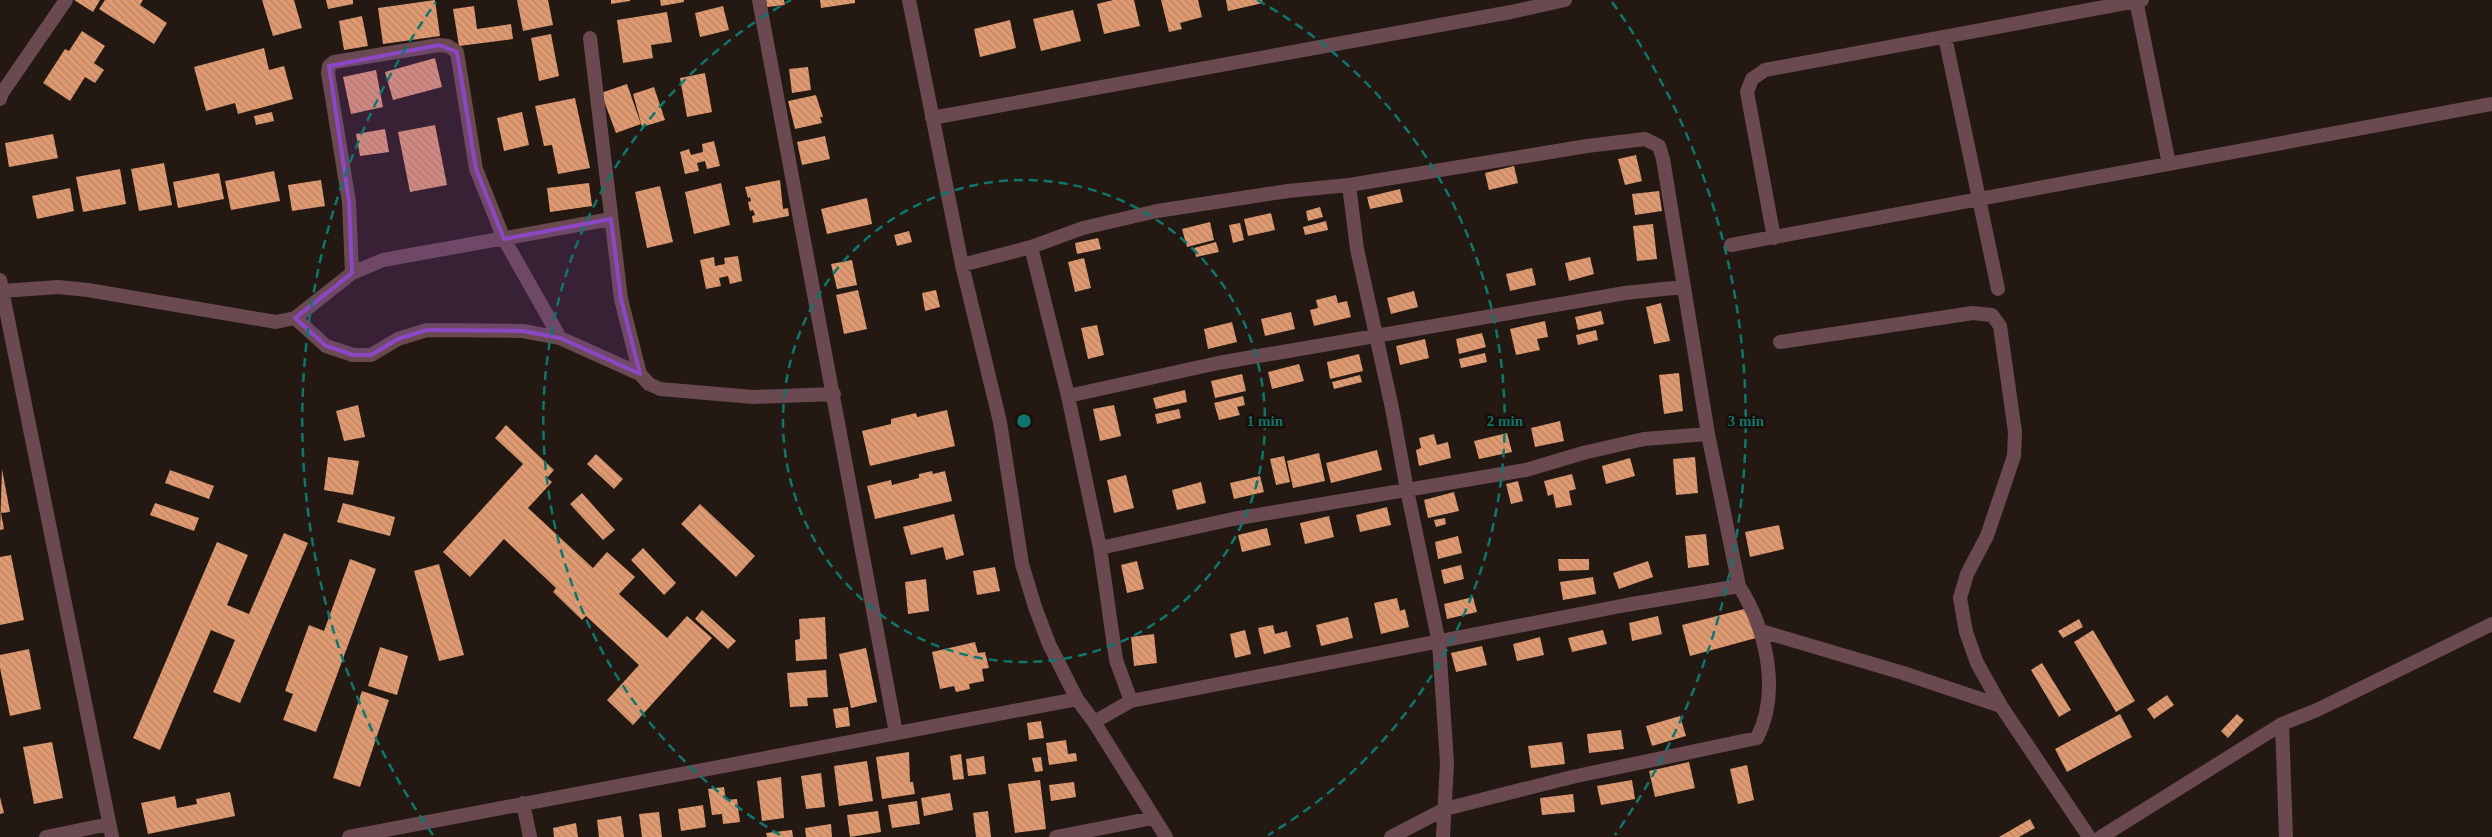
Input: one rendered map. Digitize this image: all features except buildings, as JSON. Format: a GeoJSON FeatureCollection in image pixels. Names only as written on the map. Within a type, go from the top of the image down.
{"type":"FeatureCollection","features":[{"type":"Feature","properties":{"kind":"street"},"geometry":{"type":"LineString","coordinates":[[0,95],[66,0]]}},
{"type":"Feature","properties":{"kind":"street"},"geometry":{"type":"LineString","coordinates":[[759,0],[896,733]]}},
{"type":"Feature","properties":{"kind":"street"},"geometry":{"type":"LineString","coordinates":[[909,0],[962,265],[1000,422],[1022,564],[1034,607],[1049,644],[1077,699],[1094,722],[1166,837]]}},
{"type":"Feature","properties":{"kind":"street"},"geometry":{"type":"LineString","coordinates":[[932,118],[1501,14],[1565,0]]}},
{"type":"Feature","properties":{"kind":"street"},"geometry":{"type":"LineString","coordinates":[[1774,238],[1748,106],[1747,92],[1752,80],[1765,70],[2138,0],[2169,164]]}},
{"type":"Feature","properties":{"kind":"street"},"geometry":{"type":"LineString","coordinates":[[1945,37],[1998,289]]}},
{"type":"Feature","properties":{"kind":"street"},"geometry":{"type":"LineString","coordinates":[[590,38],[622,299],[640,374]]}},
{"type":"Feature","properties":{"kind":"street"},"geometry":{"type":"LineString","coordinates":[[352,273],[349,202],[328,73],[329,66],[334,62],[439,45],[448,46],[457,52],[476,168],[504,239],[560,338]]}},
{"type":"Feature","properties":{"kind":"street"},"geometry":{"type":"LineString","coordinates":[[1731,245],[2492,104]]}},
{"type":"Feature","properties":{"kind":"street"},"geometry":{"type":"LineString","coordinates":[[962,265],[1031,246],[1083,228],[1157,211],[1288,191],[1349,185],[1587,146],[1645,139],[1659,146],[1663,160],[1708,434],[1739,586],[1752,606],[1761,631],[1768,680],[1768,707],[1765,723],[1757,738],[1572,778],[1445,809],[1391,837]]}},
{"type":"Feature","properties":{"kind":"street"},"geometry":{"type":"LineString","coordinates":[[1349,185],[1357,249],[1392,408],[1439,642],[1447,763],[1443,837]]}},
{"type":"Feature","properties":{"kind":"street"},"geometry":{"type":"LineString","coordinates":[[46,837],[111,831],[1,285],[58,287],[276,322],[295,318],[352,273],[383,260],[611,219]]}},
{"type":"Feature","properties":{"kind":"street"},"geometry":{"type":"LineString","coordinates":[[1031,246],[1068,396],[1100,548],[1116,660],[1131,701]]}},
{"type":"Feature","properties":{"kind":"street"},"geometry":{"type":"LineString","coordinates":[[1068,396],[1218,363],[1625,293],[1684,286]]}},
{"type":"Feature","properties":{"kind":"street"},"geometry":{"type":"LineString","coordinates":[[1780,342],[1974,313],[1992,315],[2000,326],[2015,432],[2014,456],[1987,536],[1967,574],[1960,598],[1966,632],[1977,663],[2001,706],[2088,837]]}},
{"type":"Feature","properties":{"kind":"street"},"geometry":{"type":"LineString","coordinates":[[295,318],[326,346],[353,355],[371,355],[398,339],[427,330],[523,331],[560,338],[640,374],[649,384],[660,389],[753,397],[834,394]]}},
{"type":"Feature","properties":{"kind":"street"},"geometry":{"type":"LineString","coordinates":[[1100,548],[1232,519],[1526,470],[1644,439],[1708,434]]}},
{"type":"Feature","properties":{"kind":"street"},"geometry":{"type":"LineString","coordinates":[[1094,722],[1131,701],[1626,605],[1739,586]]}},
{"type":"Feature","properties":{"kind":"street"},"geometry":{"type":"LineString","coordinates":[[2101,837],[2282,724],[2317,710],[2492,624]]}},
{"type":"Feature","properties":{"kind":"street"},"geometry":{"type":"LineString","coordinates":[[1761,631],[1903,673],[2001,706]]}},
{"type":"Feature","properties":{"kind":"street"},"geometry":{"type":"LineString","coordinates":[[349,837],[1077,699]]}},
{"type":"Feature","properties":{"kind":"street"},"geometry":{"type":"LineString","coordinates":[[2282,724],[2286,837]]}},
{"type":"Feature","properties":{"kind":"street"},"geometry":{"type":"LineString","coordinates":[[522,803],[530,837]]}},
{"type":"Feature","properties":{"kind":"street"},"geometry":{"type":"LineString","coordinates":[[1056,837],[1153,818]]}},
{"type":"Feature","properties":{"kind":"highlighted area"},"geometry":{"type":"Polygon","coordinates":[[[439,45],[457,52],[476,169],[504,239],[611,219],[621,299],[640,374],[560,338],[523,331],[427,330],[398,339],[371,355],[353,355],[326,346],[295,318],[352,273],[349,202],[329,66],[439,45]]]}}]}
